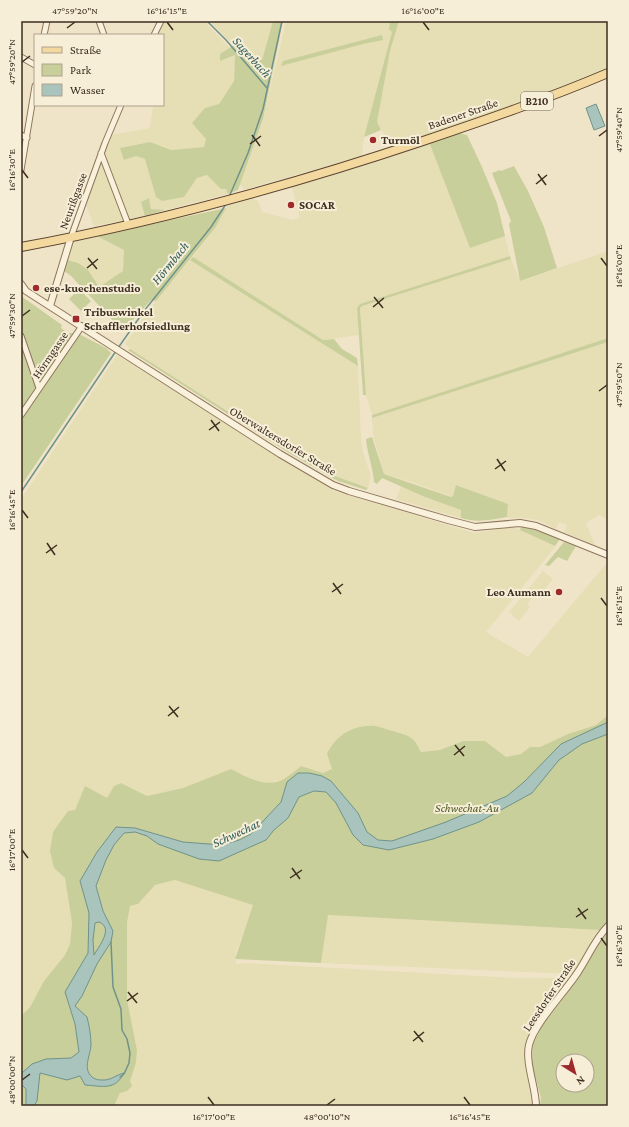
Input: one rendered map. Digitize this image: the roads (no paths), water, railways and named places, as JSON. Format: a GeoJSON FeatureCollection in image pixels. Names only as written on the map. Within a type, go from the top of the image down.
{"type":"FeatureCollection","features":[{"type":"Feature","properties":{"kind":"main road","name":"Badener Straße"},"geometry":{"type":"LineString","coordinates":[[128,224],[236,197],[362,160],[461,128],[567,90],[608,73]]}},
{"type":"Feature","properties":{"kind":"main road","name":"B210"},"geometry":{"type":"LineString","coordinates":[[21,247],[128,224]]}},
{"type":"Feature","properties":{"kind":"street"},"geometry":{"type":"LineString","coordinates":[[44,34],[47,21]]}},
{"type":"Feature","properties":{"kind":"street"},"geometry":{"type":"LineString","coordinates":[[99,21],[104,34]]}},
{"type":"Feature","properties":{"kind":"street"},"geometry":{"type":"LineString","coordinates":[[154,34],[161,21]]}},
{"type":"Feature","properties":{"kind":"street"},"geometry":{"type":"LineString","coordinates":[[21,57],[34,64]]}},
{"type":"Feature","properties":{"kind":"street"},"geometry":{"type":"LineString","coordinates":[[21,170],[34,92]]}},
{"type":"Feature","properties":{"kind":"street","name":"Neurißgasse"},"geometry":{"type":"LineString","coordinates":[[50,306],[71,237],[101,153],[121,106]]}},
{"type":"Feature","properties":{"kind":"street"},"geometry":{"type":"LineString","coordinates":[[21,135],[27,138]]}},
{"type":"Feature","properties":{"kind":"street"},"geometry":{"type":"LineString","coordinates":[[101,153],[128,224]]}},
{"type":"Feature","properties":{"kind":"street","name":"Oberwaltersdorfer Straße"},"geometry":{"type":"LineString","coordinates":[[21,286],[26,291],[114,346],[280,454],[333,484],[349,491],[475,527],[520,523],[536,526],[608,556]]}},
{"type":"Feature","properties":{"kind":"street","name":"Hörmgasse"},"geometry":{"type":"LineString","coordinates":[[21,415],[82,326]]}},
{"type":"Feature","properties":{"kind":"street"},"geometry":{"type":"LineString","coordinates":[[21,336],[39,388]]}},
{"type":"Feature","properties":{"kind":"street","name":"Leesdorfer Straße"},"geometry":{"type":"LineString","coordinates":[[536,1106],[530,1069],[529,1046],[542,1021],[578,972],[596,942],[608,926]]}},
{"type":"Feature","properties":{"kind":"water"},"geometry":{"type":"Polygon","coordinates":[[[596,104],[605,126],[594,130],[586,108],[596,104]]]}},
{"type":"Feature","properties":{"kind":"water"},"geometry":{"type":"Polygon","coordinates":[[[608,722],[608,734],[582,744],[559,760],[532,793],[479,822],[433,839],[389,850],[363,845],[353,835],[336,803],[326,792],[314,791],[299,797],[288,818],[274,830],[266,840],[219,861],[199,859],[158,844],[147,836],[135,832],[124,833],[114,845],[106,860],[96,886],[103,911],[113,931],[111,942],[97,964],[82,996],[75,1006],[87,1017],[91,1044],[87,1066],[89,1073],[95,1079],[104,1080],[124,1073],[116,1083],[108,1086],[102,1086],[85,1085],[80,1076],[67,1080],[40,1073],[37,1101],[34,1106],[25,1106],[26,1089],[21,1084],[22,1073],[32,1064],[46,1059],[71,1058],[79,1052],[75,1024],[65,992],[88,953],[89,913],[80,881],[97,852],[116,827],[135,828],[183,842],[222,845],[239,840],[251,834],[281,802],[287,782],[298,773],[309,773],[322,776],[331,781],[358,813],[367,832],[378,840],[392,841],[446,822],[507,796],[524,782],[561,744],[608,722]],[[99,922],[95,923],[93,940],[94,955],[104,937],[105,928],[99,922]]]}},
{"type":"Feature","properties":{"kind":"waterway","name":"Sagerbach"},"geometry":{"type":"LineString","coordinates":[[207,21],[226,40],[267,88]]}},
{"type":"Feature","properties":{"kind":"waterway","name":"Hörmbach"},"geometry":{"type":"LineString","coordinates":[[229,197],[248,153],[263,109],[282,21]]}},
{"type":"Feature","properties":{"kind":"waterway","name":"Hörmbach"},"geometry":{"type":"LineString","coordinates":[[118,348],[144,311],[211,227],[226,204]]}},
{"type":"Feature","properties":{"kind":"waterway","name":"Hörmbach"},"geometry":{"type":"LineString","coordinates":[[21,492],[116,351]]}},
{"type":"Feature","properties":{"kind":"waterway"},"geometry":{"type":"LineString","coordinates":[[111,942],[113,987],[121,1009],[122,1030],[127,1039],[130,1053],[129,1063],[124,1074],[120,1077]]}},
{"type":"Feature","properties":{"kind":"place","name":"Turmöl"},"geometry":{"type":"Point","coordinates":[373,140]}},
{"type":"Feature","properties":{"kind":"place","name":"SOCAR"},"geometry":{"type":"Point","coordinates":[291,205]}},
{"type":"Feature","properties":{"kind":"place","name":"ese-kuechenstudio"},"geometry":{"type":"Point","coordinates":[36,288]}},
{"type":"Feature","properties":{"kind":"place","name":"Tribuswinkel Schafflerhofsiedlung"},"geometry":{"type":"Point","coordinates":[76,319]}},
{"type":"Feature","properties":{"kind":"place","name":"Leo Aumann"},"geometry":{"type":"Point","coordinates":[559,592]}},
{"type":"Feature","properties":{"kind":"park label","name":"Schwechat-Au"},"geometry":{"type":"Point","coordinates":[467,808]}},
{"type":"Feature","properties":{"kind":"water label","name":"Schwechat"},"geometry":{"type":"Point","coordinates":[236,833]}}]}
